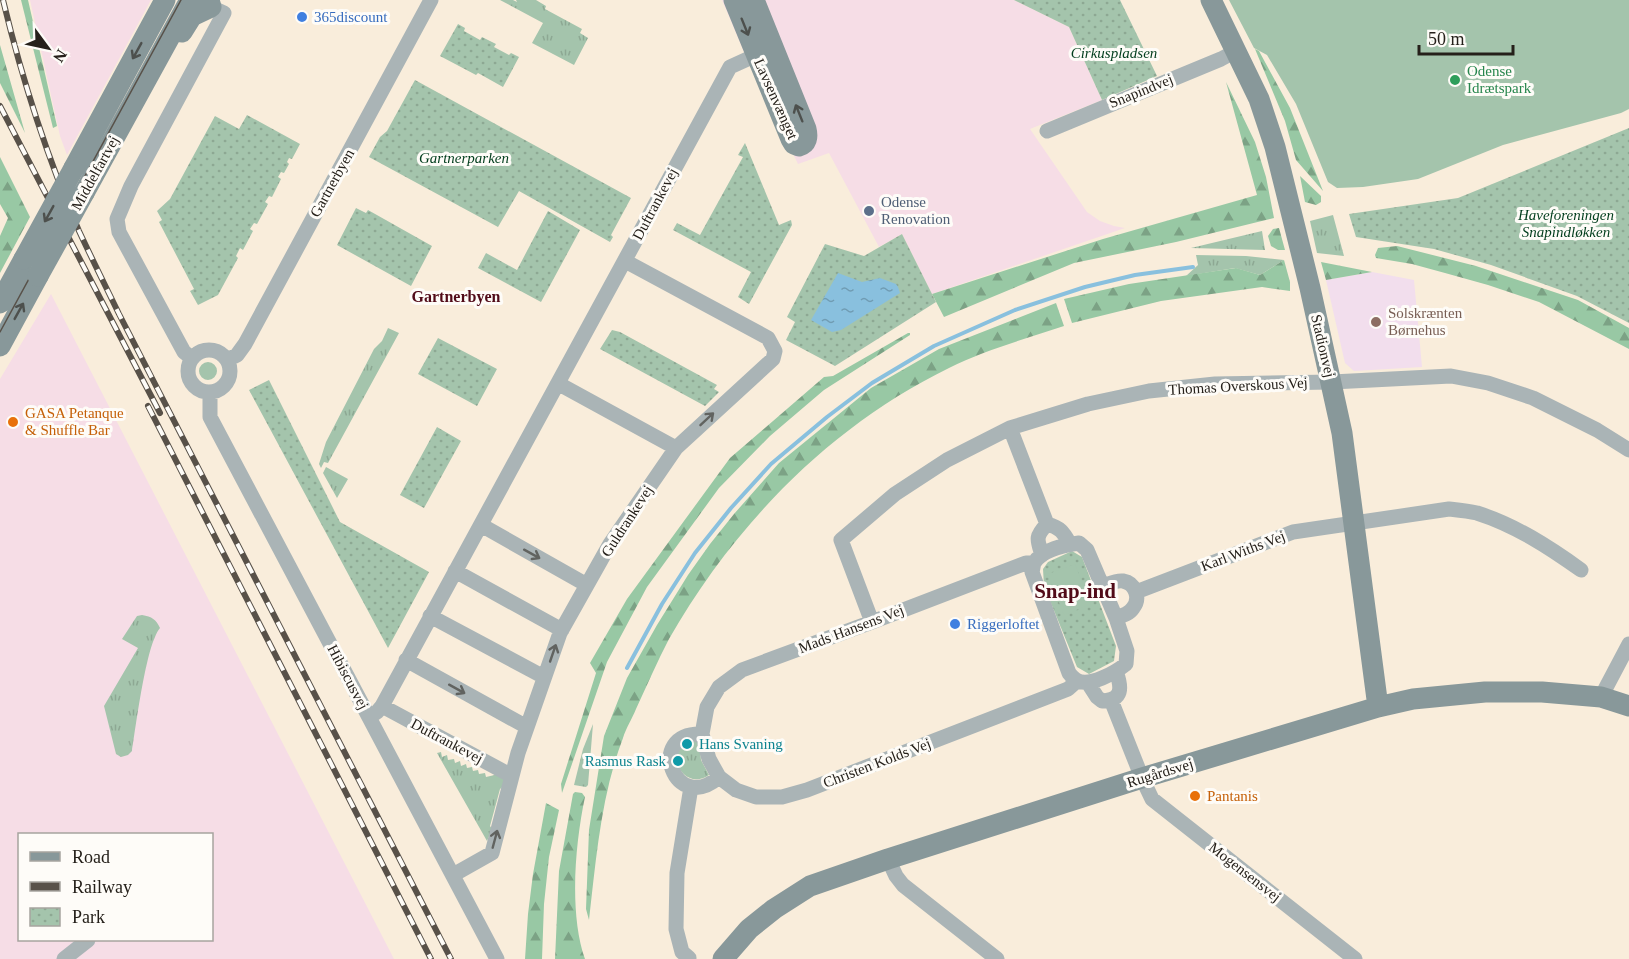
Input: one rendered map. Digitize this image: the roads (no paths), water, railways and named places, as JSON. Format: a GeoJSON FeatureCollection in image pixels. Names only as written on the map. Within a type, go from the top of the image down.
{"type":"FeatureCollection","features":[{"type":"Feature","properties":{"kind":"street","name":"Middelfartvej"},"geometry":{"type":"LineString","coordinates":[[0,303],[165,0]]}},
{"type":"Feature","properties":{"kind":"street","name":"Middelfartvej"},"geometry":{"type":"LineString","coordinates":[[0,346],[190,0]]}},
{"type":"Feature","properties":{"kind":"street","name":"Gartnerbyen"},"geometry":{"type":"LineString","coordinates":[[226,360],[237,355],[245,344],[431,0]]}},
{"type":"Feature","properties":{"kind":"street","name":"Lavsenvænget"},"geometry":{"type":"LineString","coordinates":[[734,0],[765,51]]}},
{"type":"Feature","properties":{"kind":"street","name":"Lavsenvænget"},"geometry":{"type":"LineString","coordinates":[[754,0],[765,51]]}},
{"type":"Feature","properties":{"kind":"street","name":"Stadionvej"},"geometry":{"type":"LineString","coordinates":[[1211,0],[1259,99],[1275,147],[1310,288],[1342,433],[1378,706]]}},
{"type":"Feature","properties":{"kind":"street"},"geometry":{"type":"LineString","coordinates":[[131,107],[192,16],[210,3],[224,13],[131,186],[117,219],[119,232],[184,352],[192,358]]}},
{"type":"Feature","properties":{"kind":"street","name":"Duftrankevej"},"geometry":{"type":"LineString","coordinates":[[370,717],[382,706],[730,67],[765,51]]}},
{"type":"Feature","properties":{"kind":"street","name":"Snapindvej"},"geometry":{"type":"LineString","coordinates":[[1047,131],[1236,51]]}},
{"type":"Feature","properties":{"kind":"street","name":"Guldrankevej"},"geometry":{"type":"LineString","coordinates":[[453,875],[492,853],[512,776],[544,677],[562,630],[610,544],[676,448],[773,359],[775,351],[768,338],[625,261]]}},
{"type":"Feature","properties":{"kind":"street"},"geometry":{"type":"LineString","coordinates":[[204,350],[218,351],[226,360],[230,369],[229,376],[221,388],[210,392],[200,390],[189,379],[188,365],[197,353],[204,350]]}},
{"type":"Feature","properties":{"kind":"street","name":"Thomas Overskous Vej"},"geometry":{"type":"LineString","coordinates":[[872,622],[841,540],[895,494],[939,465],[1010,428],[1088,404],[1149,391],[1215,384],[1332,382],[1452,376],[1488,383],[1533,398],[1596,430],[1629,450]]}},
{"type":"Feature","properties":{"kind":"street"},"geometry":{"type":"LineString","coordinates":[[559,384],[676,448]]}},
{"type":"Feature","properties":{"kind":"street","name":"Hibiscusvej"},"geometry":{"type":"LineString","coordinates":[[210,392],[210,417],[497,959]]}},
{"type":"Feature","properties":{"kind":"street"},"geometry":{"type":"LineString","coordinates":[[1010,428],[1047,524]]}},
{"type":"Feature","properties":{"kind":"street","name":"Karl Withs Vej"},"geometry":{"type":"LineString","coordinates":[[1136,592],[1293,532],[1449,509],[1475,513],[1508,525],[1554,550],[1581,570]]}},
{"type":"Feature","properties":{"kind":"street"},"geometry":{"type":"LineString","coordinates":[[1047,524],[1063,531],[1070,544],[1079,543],[1088,550],[1116,618],[1127,651],[1126,664],[1116,672],[1121,686],[1119,694],[1111,700],[1102,701],[1069,673],[1050,626],[1032,572],[1038,559],[1039,533],[1047,524]]}},
{"type":"Feature","properties":{"kind":"street"},"geometry":{"type":"LineString","coordinates":[[481,525],[587,585]]}},
{"type":"Feature","properties":{"kind":"street","name":"Mads Hansens Vej"},"geometry":{"type":"LineString","coordinates":[[702,734],[706,707],[719,687],[742,670],[1038,559],[1070,544]]}},
{"type":"Feature","properties":{"kind":"street"},"geometry":{"type":"LineString","coordinates":[[455,571],[562,630]]}},
{"type":"Feature","properties":{"kind":"street"},"geometry":{"type":"LineString","coordinates":[[1103,586],[1122,581],[1130,584],[1136,592],[1137,600],[1134,608],[1127,614],[1116,618]]}},
{"type":"Feature","properties":{"kind":"street"},"geometry":{"type":"LineString","coordinates":[[430,616],[544,677]]}},
{"type":"Feature","properties":{"kind":"street"},"geometry":{"type":"LineString","coordinates":[[1601,697],[1629,644]]}},
{"type":"Feature","properties":{"kind":"street"},"geometry":{"type":"LineString","coordinates":[[406,660],[527,727]]}},
{"type":"Feature","properties":{"kind":"street","name":"Christen Kolds Vej"},"geometry":{"type":"LineString","coordinates":[[719,777],[736,790],[756,797],[782,797],[807,790],[1082,682],[1116,672]]}},
{"type":"Feature","properties":{"kind":"street","name":"Rugårdsvej"},"geometry":{"type":"LineString","coordinates":[[723,959],[749,929],[774,909],[810,886],[1142,778],[1378,706],[1413,699],[1485,692],[1542,692],[1601,697],[1629,706]]}},
{"type":"Feature","properties":{"kind":"street","name":"Mogensensvej"},"geometry":{"type":"LineString","coordinates":[[1111,700],[1152,799],[1355,959]]}},
{"type":"Feature","properties":{"kind":"street","name":"Duftrankevej"},"geometry":{"type":"LineString","coordinates":[[382,706],[512,776]]}},
{"type":"Feature","properties":{"kind":"street"},"geometry":{"type":"LineString","coordinates":[[692,734],[702,734],[708,759],[719,777],[702,787],[691,787],[682,783],[674,775],[670,765],[670,755],[674,745],[682,738],[692,734]]}},
{"type":"Feature","properties":{"kind":"street"},"geometry":{"type":"LineString","coordinates":[[689,958],[682,952],[676,929],[676,873],[691,787]]}},
{"type":"Feature","properties":{"kind":"street"},"geometry":{"type":"LineString","coordinates":[[888,859],[903,885],[998,959]]}},
{"type":"Feature","properties":{"kind":"street"},"geometry":{"type":"LineString","coordinates":[[64,959],[86,941]]}},
{"type":"Feature","properties":{"kind":"water"},"geometry":{"type":"Polygon","coordinates":[[[838,273],[862,282],[880,278],[896,284],[900,293],[841,330],[832,332],[811,320],[838,273]]]}},
{"type":"Feature","properties":{"kind":"waterway"},"geometry":{"type":"LineString","coordinates":[[627,668],[662,604],[695,553],[731,508],[771,464],[872,383],[934,346],[1015,310],[1085,287],[1135,275],[1193,267]]}},
{"type":"Feature","properties":{"kind":"tram line"},"geometry":{"type":"LineString","coordinates":[[0,332],[181,0]]}},
{"type":"Feature","properties":{"kind":"railway"},"geometry":{"type":"LineString","coordinates":[[3,0],[36,117],[79,231],[119,314],[451,959]]}},
{"type":"Feature","properties":{"kind":"railway"},"geometry":{"type":"LineString","coordinates":[[0,106],[160,413]]}},
{"type":"Feature","properties":{"kind":"railway"},"geometry":{"type":"LineString","coordinates":[[148,406],[431,959]]}},
{"type":"Feature","properties":{"kind":"place","name":"365discount"},"geometry":{"type":"Point","coordinates":[302,17]}},
{"type":"Feature","properties":{"kind":"place","name":"Odense Idrætspark"},"geometry":{"type":"Point","coordinates":[1455,80]}},
{"type":"Feature","properties":{"kind":"place","name":"Odense Renovation"},"geometry":{"type":"Point","coordinates":[869,211]}},
{"type":"Feature","properties":{"kind":"place","name":"Solskrænten Børnehus"},"geometry":{"type":"Point","coordinates":[1376,322]}},
{"type":"Feature","properties":{"kind":"place","name":"GASA Petanque & Shuffle Bar"},"geometry":{"type":"Point","coordinates":[13,422]}},
{"type":"Feature","properties":{"kind":"place","name":"Riggerloftet"},"geometry":{"type":"Point","coordinates":[955,624]}},
{"type":"Feature","properties":{"kind":"place","name":"Hans Svaning"},"geometry":{"type":"Point","coordinates":[687,744]}},
{"type":"Feature","properties":{"kind":"place","name":"Rasmus Rask"},"geometry":{"type":"Point","coordinates":[678,761]}},
{"type":"Feature","properties":{"kind":"place","name":"Pantanis"},"geometry":{"type":"Point","coordinates":[1195,796]}},
{"type":"Feature","properties":{"kind":"district","name":"Gartnerbyen"},"geometry":{"type":"Point","coordinates":[456,296]}},
{"type":"Feature","properties":{"kind":"district","name":"Snap-ind"},"geometry":{"type":"Point","coordinates":[1075,591]}},
{"type":"Feature","properties":{"kind":"park label","name":"Cirkuspladsen"},"geometry":{"type":"Point","coordinates":[1114,53]}},
{"type":"Feature","properties":{"kind":"park label","name":"Gartnerparken"},"geometry":{"type":"Point","coordinates":[464,158]}},
{"type":"Feature","properties":{"kind":"park label","name":"Haveforeningen Snapindløkken"},"geometry":{"type":"Point","coordinates":[1566,224]}}]}
